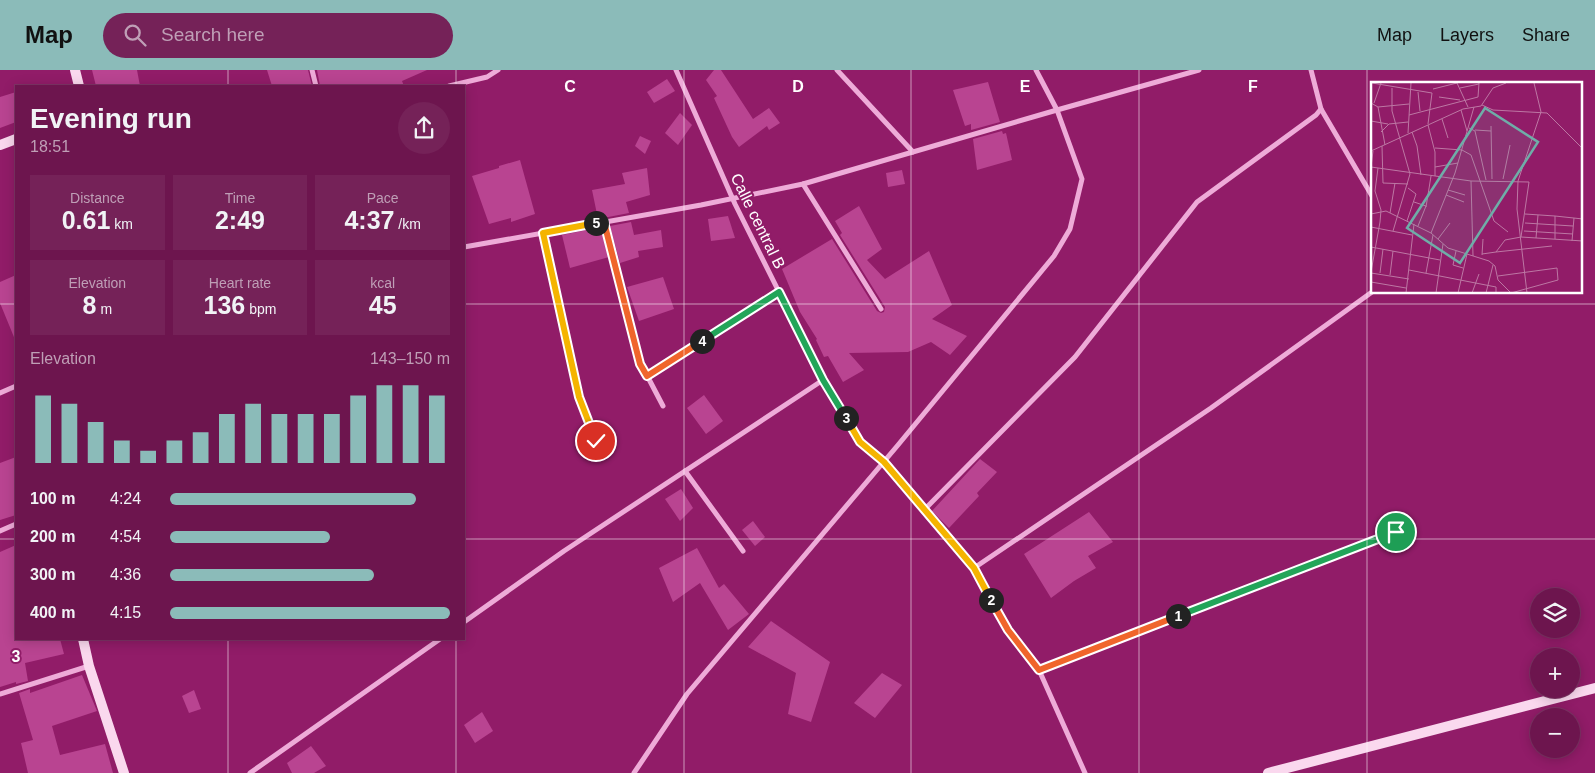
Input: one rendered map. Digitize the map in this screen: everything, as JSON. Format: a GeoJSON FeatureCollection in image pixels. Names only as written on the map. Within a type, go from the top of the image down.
{"type":"FeatureCollection","features":[{"type":"Feature","properties":{"kind":"main road"},"geometry":{"type":"LineString","coordinates":[[75,70],[79,85]]}},
{"type":"Feature","properties":{"kind":"main road"},"geometry":{"type":"LineString","coordinates":[[0,145],[15,139]]}},
{"type":"Feature","properties":{"kind":"main road"},"geometry":{"type":"LineString","coordinates":[[83,640],[89,666],[124,773]]}},
{"type":"Feature","properties":{"kind":"main road"},"geometry":{"type":"LineString","coordinates":[[1268,773],[1595,688]]}},
{"type":"Feature","properties":{"kind":"street"},"geometry":{"type":"LineString","coordinates":[[312,70],[316,85]]}},
{"type":"Feature","properties":{"kind":"street"},"geometry":{"type":"LineString","coordinates":[[453,85],[486,77],[498,70]]}},
{"type":"Feature","properties":{"kind":"street","name":"Calle central B"},"geometry":{"type":"LineString","coordinates":[[676,70],[735,204],[823,380],[860,442],[884,462],[974,568],[1008,630],[1039,670],[1085,773]]}},
{"type":"Feature","properties":{"kind":"street"},"geometry":{"type":"LineString","coordinates":[[837,70],[913,152]]}},
{"type":"Feature","properties":{"kind":"street"},"geometry":{"type":"LineString","coordinates":[[634,773],[688,694],[884,462],[1054,256],[1070,229],[1082,179],[1057,110],[1036,70]]}},
{"type":"Feature","properties":{"kind":"street"},"geometry":{"type":"LineString","coordinates":[[465,247],[803,184],[1200,70]]}},
{"type":"Feature","properties":{"kind":"street"},"geometry":{"type":"LineString","coordinates":[[1311,70],[1320,109],[1371,194]]}},
{"type":"Feature","properties":{"kind":"street"},"geometry":{"type":"LineString","coordinates":[[924,510],[1074,357],[1197,202],[1308,122],[1320,109]]}},
{"type":"Feature","properties":{"kind":"street"},"geometry":{"type":"LineString","coordinates":[[803,184],[881,309]]}},
{"type":"Feature","properties":{"kind":"street"},"geometry":{"type":"LineString","coordinates":[[604,222],[640,364],[664,406]]}},
{"type":"Feature","properties":{"kind":"street"},"geometry":{"type":"LineString","coordinates":[[543,233],[579,397],[596,441]]}},
{"type":"Feature","properties":{"kind":"street"},"geometry":{"type":"LineString","coordinates":[[647,376],[779,292]]}},
{"type":"Feature","properties":{"kind":"street"},"geometry":{"type":"LineString","coordinates":[[974,568],[1211,408],[1371,293]]}},
{"type":"Feature","properties":{"kind":"street"},"geometry":{"type":"LineString","coordinates":[[465,621],[564,551],[823,380]]}},
{"type":"Feature","properties":{"kind":"street"},"geometry":{"type":"LineString","coordinates":[[0,394],[15,386]]}},
{"type":"Feature","properties":{"kind":"street"},"geometry":{"type":"LineString","coordinates":[[685,471],[743,551]]}},
{"type":"Feature","properties":{"kind":"street"},"geometry":{"type":"LineString","coordinates":[[0,531],[15,524]]}},
{"type":"Feature","properties":{"kind":"street"},"geometry":{"type":"LineString","coordinates":[[1039,670],[1396,532]]}},
{"type":"Feature","properties":{"kind":"street"},"geometry":{"type":"LineString","coordinates":[[250,773],[439,640]]}},
{"type":"Feature","properties":{"kind":"street"},"geometry":{"type":"LineString","coordinates":[[0,694],[89,666]]}},
{"type":"Feature","properties":{"kind":"building"},"geometry":{"type":"Polygon","coordinates":[[[92,70],[137,70],[140,85],[96,85],[92,70]]]}},
{"type":"Feature","properties":{"kind":"building"},"geometry":{"type":"Polygon","coordinates":[[[267,70],[308,70],[312,85],[272,85],[267,70]]]}},
{"type":"Feature","properties":{"kind":"building"},"geometry":{"type":"Polygon","coordinates":[[[317,70],[427,70],[402,81],[404,85],[320,85],[317,70]]]}},
{"type":"Feature","properties":{"kind":"building"},"geometry":{"type":"Polygon","coordinates":[[[714,70],[721,70],[753,119],[769,108],[780,123],[769,130],[767,126],[739,147],[732,137],[714,98],[717,96],[706,80],[714,70]]]}},
{"type":"Feature","properties":{"kind":"building"},"geometry":{"type":"Polygon","coordinates":[[[667,79],[675,91],[654,103],[647,92],[667,79]]]}},
{"type":"Feature","properties":{"kind":"building"},"geometry":{"type":"Polygon","coordinates":[[[988,82],[1000,122],[971,130],[971,124],[965,126],[953,90],[988,82]]]}},
{"type":"Feature","properties":{"kind":"building"},"geometry":{"type":"Polygon","coordinates":[[[15,92],[15,122],[0,128],[0,97],[15,92]]]}},
{"type":"Feature","properties":{"kind":"building"},"geometry":{"type":"Polygon","coordinates":[[[680,113],[692,125],[678,145],[665,133],[680,113]]]}},
{"type":"Feature","properties":{"kind":"building"},"geometry":{"type":"Polygon","coordinates":[[[1002,131],[1003,134],[1006,133],[1012,160],[977,170],[973,139],[1002,131]]]}},
{"type":"Feature","properties":{"kind":"building"},"geometry":{"type":"Polygon","coordinates":[[[640,136],[651,141],[645,154],[635,146],[640,136]]]}},
{"type":"Feature","properties":{"kind":"building"},"geometry":{"type":"Polygon","coordinates":[[[520,160],[535,214],[511,222],[511,218],[489,224],[472,176],[520,160]]]}},
{"type":"Feature","properties":{"kind":"building"},"geometry":{"type":"Polygon","coordinates":[[[647,168],[650,195],[626,202],[629,213],[598,219],[592,190],[625,184],[622,173],[647,168]]]}},
{"type":"Feature","properties":{"kind":"building"},"geometry":{"type":"Polygon","coordinates":[[[902,170],[905,184],[888,187],[886,173],[902,170]]]}},
{"type":"Feature","properties":{"kind":"building"},"geometry":{"type":"Polygon","coordinates":[[[859,206],[882,249],[867,260],[885,279],[929,251],[952,305],[932,319],[967,336],[950,355],[931,342],[908,352],[849,353],[864,370],[843,382],[828,356],[824,357],[817,339],[800,312],[782,269],[832,239],[877,311],[884,312],[885,307],[840,235],[842,233],[835,221],[859,206]]]}},
{"type":"Feature","properties":{"kind":"building"},"geometry":{"type":"Polygon","coordinates":[[[728,216],[735,238],[711,241],[708,219],[728,216]]]}},
{"type":"Feature","properties":{"kind":"building"},"geometry":{"type":"Polygon","coordinates":[[[631,222],[634,235],[661,230],[663,247],[638,251],[639,257],[620,263],[610,226],[631,222]]]}},
{"type":"Feature","properties":{"kind":"building"},"geometry":{"type":"Polygon","coordinates":[[[602,227],[609,257],[570,268],[562,235],[602,227]]]}},
{"type":"Feature","properties":{"kind":"building"},"geometry":{"type":"Polygon","coordinates":[[[15,275],[15,340],[0,303],[0,282],[15,275]]]}},
{"type":"Feature","properties":{"kind":"building"},"geometry":{"type":"Polygon","coordinates":[[[663,277],[674,309],[639,321],[627,287],[663,277]]]}},
{"type":"Feature","properties":{"kind":"building"},"geometry":{"type":"Polygon","coordinates":[[[704,395],[723,421],[706,434],[687,408],[704,395]]]}},
{"type":"Feature","properties":{"kind":"building"},"geometry":{"type":"Polygon","coordinates":[[[15,457],[15,515],[0,520],[0,463],[15,457]]]}},
{"type":"Feature","properties":{"kind":"building"},"geometry":{"type":"Polygon","coordinates":[[[980,459],[997,472],[977,493],[979,496],[949,528],[932,511],[980,459]]]}},
{"type":"Feature","properties":{"kind":"building"},"geometry":{"type":"Polygon","coordinates":[[[681,489],[693,508],[680,521],[665,499],[681,489]]]}},
{"type":"Feature","properties":{"kind":"building"},"geometry":{"type":"Polygon","coordinates":[[[1089,512],[1113,542],[1088,556],[1096,568],[1051,598],[1024,554],[1089,512]]]}},
{"type":"Feature","properties":{"kind":"building"},"geometry":{"type":"Polygon","coordinates":[[[753,521],[765,537],[755,546],[742,530],[753,521]]]}},
{"type":"Feature","properties":{"kind":"building"},"geometry":{"type":"Polygon","coordinates":[[[15,545],[15,640],[60,640],[64,654],[25,663],[28,681],[16,684],[16,682],[0,687],[0,552],[15,545]]]}},
{"type":"Feature","properties":{"kind":"building"},"geometry":{"type":"Polygon","coordinates":[[[697,548],[719,588],[724,584],[749,614],[728,630],[700,583],[673,602],[659,568],[697,548]]]}},
{"type":"Feature","properties":{"kind":"building"},"geometry":{"type":"Polygon","coordinates":[[[771,621],[830,662],[811,722],[788,714],[796,673],[748,647],[771,621]]]}},
{"type":"Feature","properties":{"kind":"building"},"geometry":{"type":"Polygon","coordinates":[[[882,673],[902,685],[875,718],[854,703],[882,673]]]}},
{"type":"Feature","properties":{"kind":"building"},"geometry":{"type":"Polygon","coordinates":[[[82,675],[97,711],[52,726],[60,755],[105,744],[113,773],[28,773],[21,743],[33,740],[19,693],[30,689],[30,693],[82,675]]]}},
{"type":"Feature","properties":{"kind":"building"},"geometry":{"type":"Polygon","coordinates":[[[194,690],[201,709],[189,713],[182,696],[194,690]]]}},
{"type":"Feature","properties":{"kind":"building"},"geometry":{"type":"Polygon","coordinates":[[[482,712],[493,731],[475,743],[464,725],[482,712]]]}},
{"type":"Feature","properties":{"kind":"building"},"geometry":{"type":"Polygon","coordinates":[[[311,746],[326,766],[314,773],[292,773],[287,763],[311,746]]]}},
{"type":"Feature","properties":{"kind":"route"},"geometry":{"type":"LineString","coordinates":[[596,441],[579,397],[543,233],[604,222],[640,364],[647,376],[779,292],[823,380],[860,442],[884,462],[974,568],[1008,630],[1039,670],[1396,532]]}}]}
